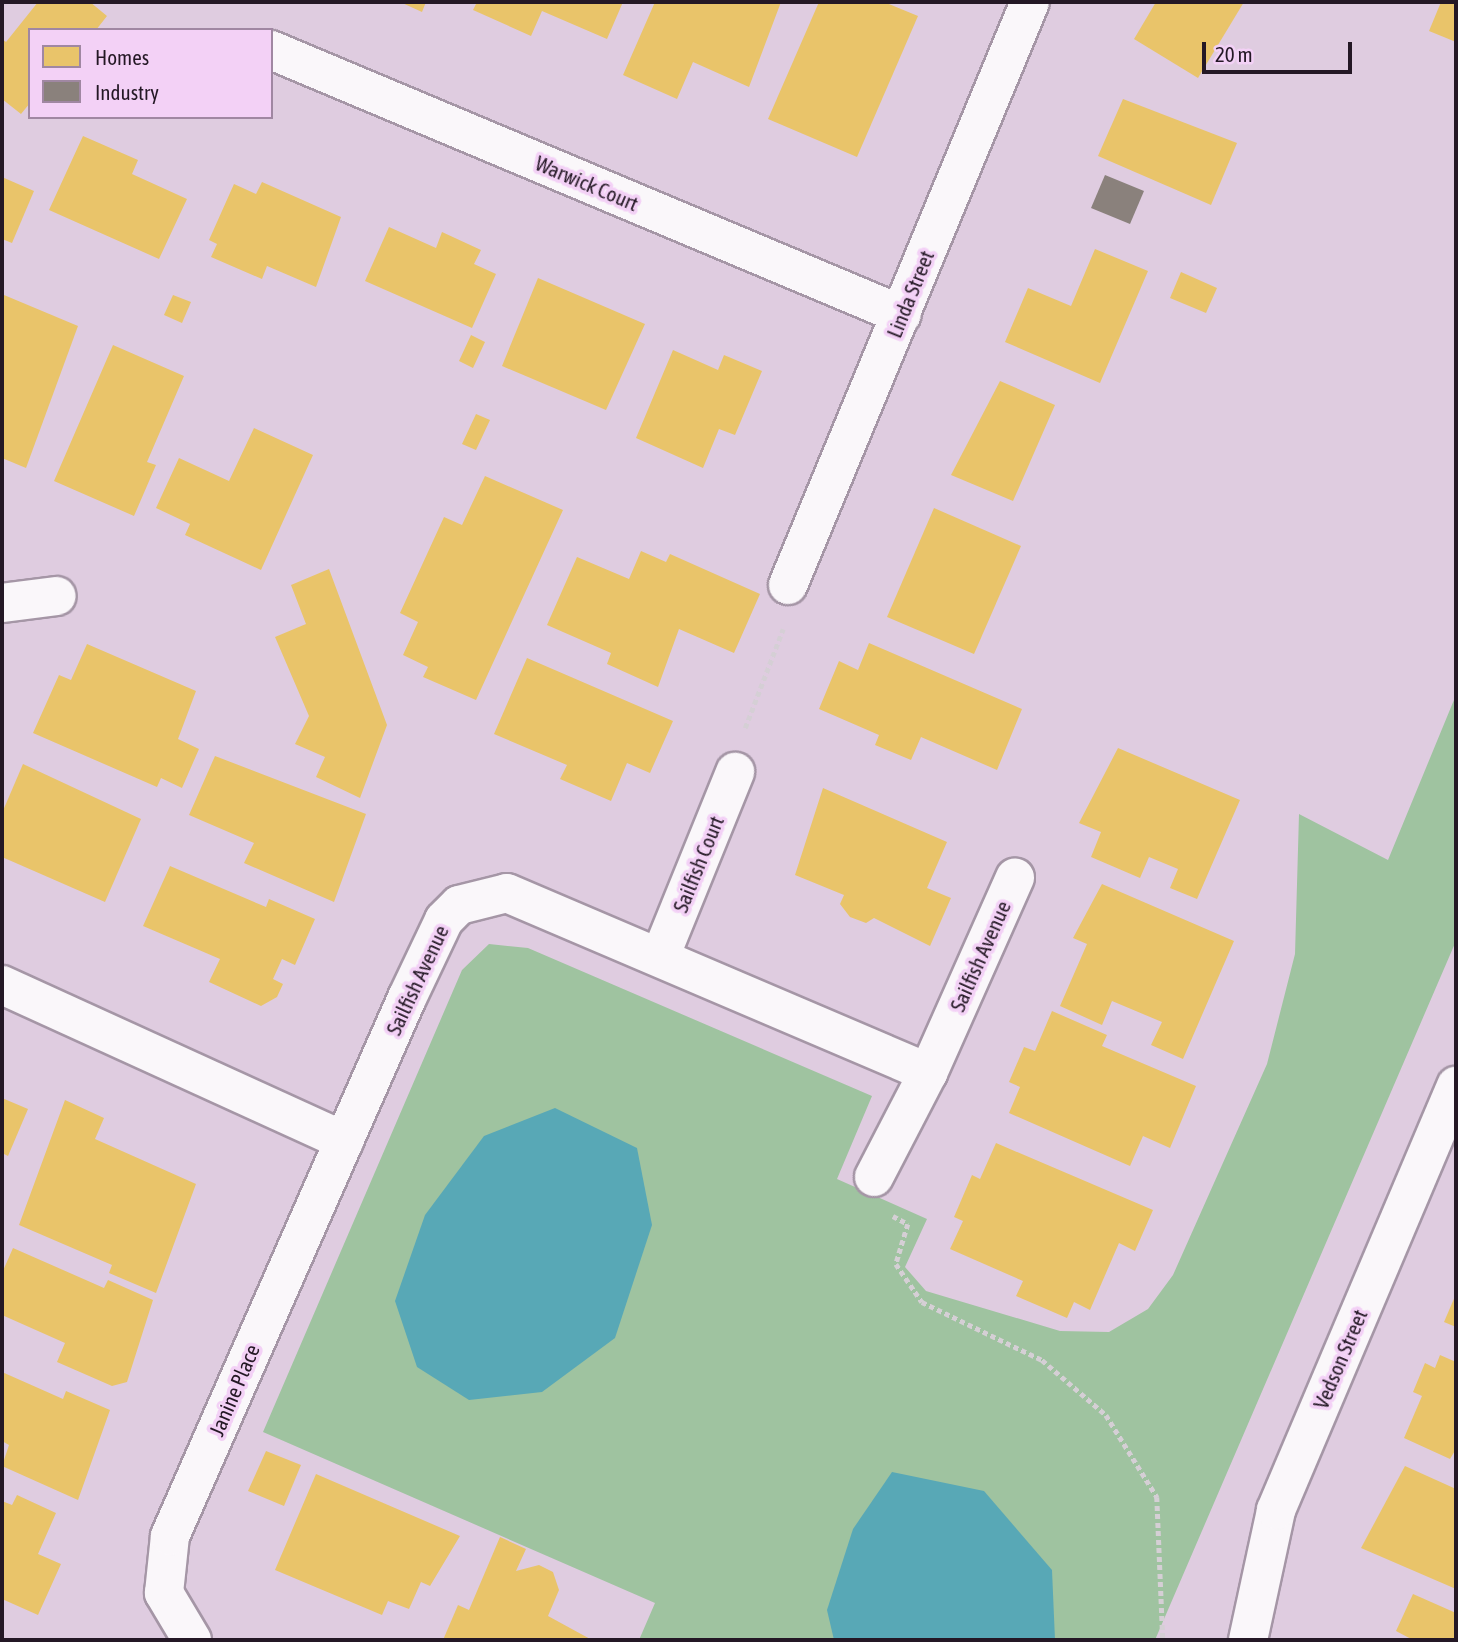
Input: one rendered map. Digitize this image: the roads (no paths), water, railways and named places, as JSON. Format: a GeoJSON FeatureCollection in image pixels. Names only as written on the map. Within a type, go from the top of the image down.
{"type":"FeatureCollection","features":[{"type":"Feature","properties":{"kind":"street","name":"Linda Street"},"geometry":{"type":"LineString","coordinates":[[788,585],[1030,2]]}},
{"type":"Feature","properties":{"kind":"street","name":"Warwick Court"},"geometry":{"type":"LineString","coordinates":[[273,51],[902,315]]}},
{"type":"Feature","properties":{"kind":"street"},"geometry":{"type":"LineString","coordinates":[[2,603],[57,596]]}},
{"type":"Feature","properties":{"kind":"street","name":"Sailfish Court"},"geometry":{"type":"LineString","coordinates":[[660,957],[735,772]]}},
{"type":"Feature","properties":{"kind":"street","name":"Sailfish Avenue"},"geometry":{"type":"LineString","coordinates":[[874,1177],[928,1073],[1015,878]]}},
{"type":"Feature","properties":{"kind":"street","name":"Sailfish Avenue"},"geometry":{"type":"LineString","coordinates":[[344,1141],[444,920],[459,905],[507,893],[928,1073]]}},
{"type":"Feature","properties":{"kind":"street"},"geometry":{"type":"LineString","coordinates":[[2,985],[344,1141]]}},
{"type":"Feature","properties":{"kind":"street","name":"Vedson Street"},"geometry":{"type":"LineString","coordinates":[[1248,1640],[1276,1510],[1456,1086]]}},
{"type":"Feature","properties":{"kind":"street","name":"Janine Place"},"geometry":{"type":"LineString","coordinates":[[192,1640],[164,1593],[170,1536],[344,1141]]}},
{"type":"Feature","properties":{"kind":"water"},"geometry":{"type":"Polygon","coordinates":[[[555,1108],[637,1148],[652,1225],[615,1338],[542,1392],[469,1400],[417,1367],[395,1301],[425,1215],[484,1136],[555,1108]]]}},
{"type":"Feature","properties":{"kind":"water"},"geometry":{"type":"Polygon","coordinates":[[[892,1472],[984,1491],[1052,1570],[1055,1640],[834,1640],[827,1610],[853,1529],[892,1472]]]}}]}
